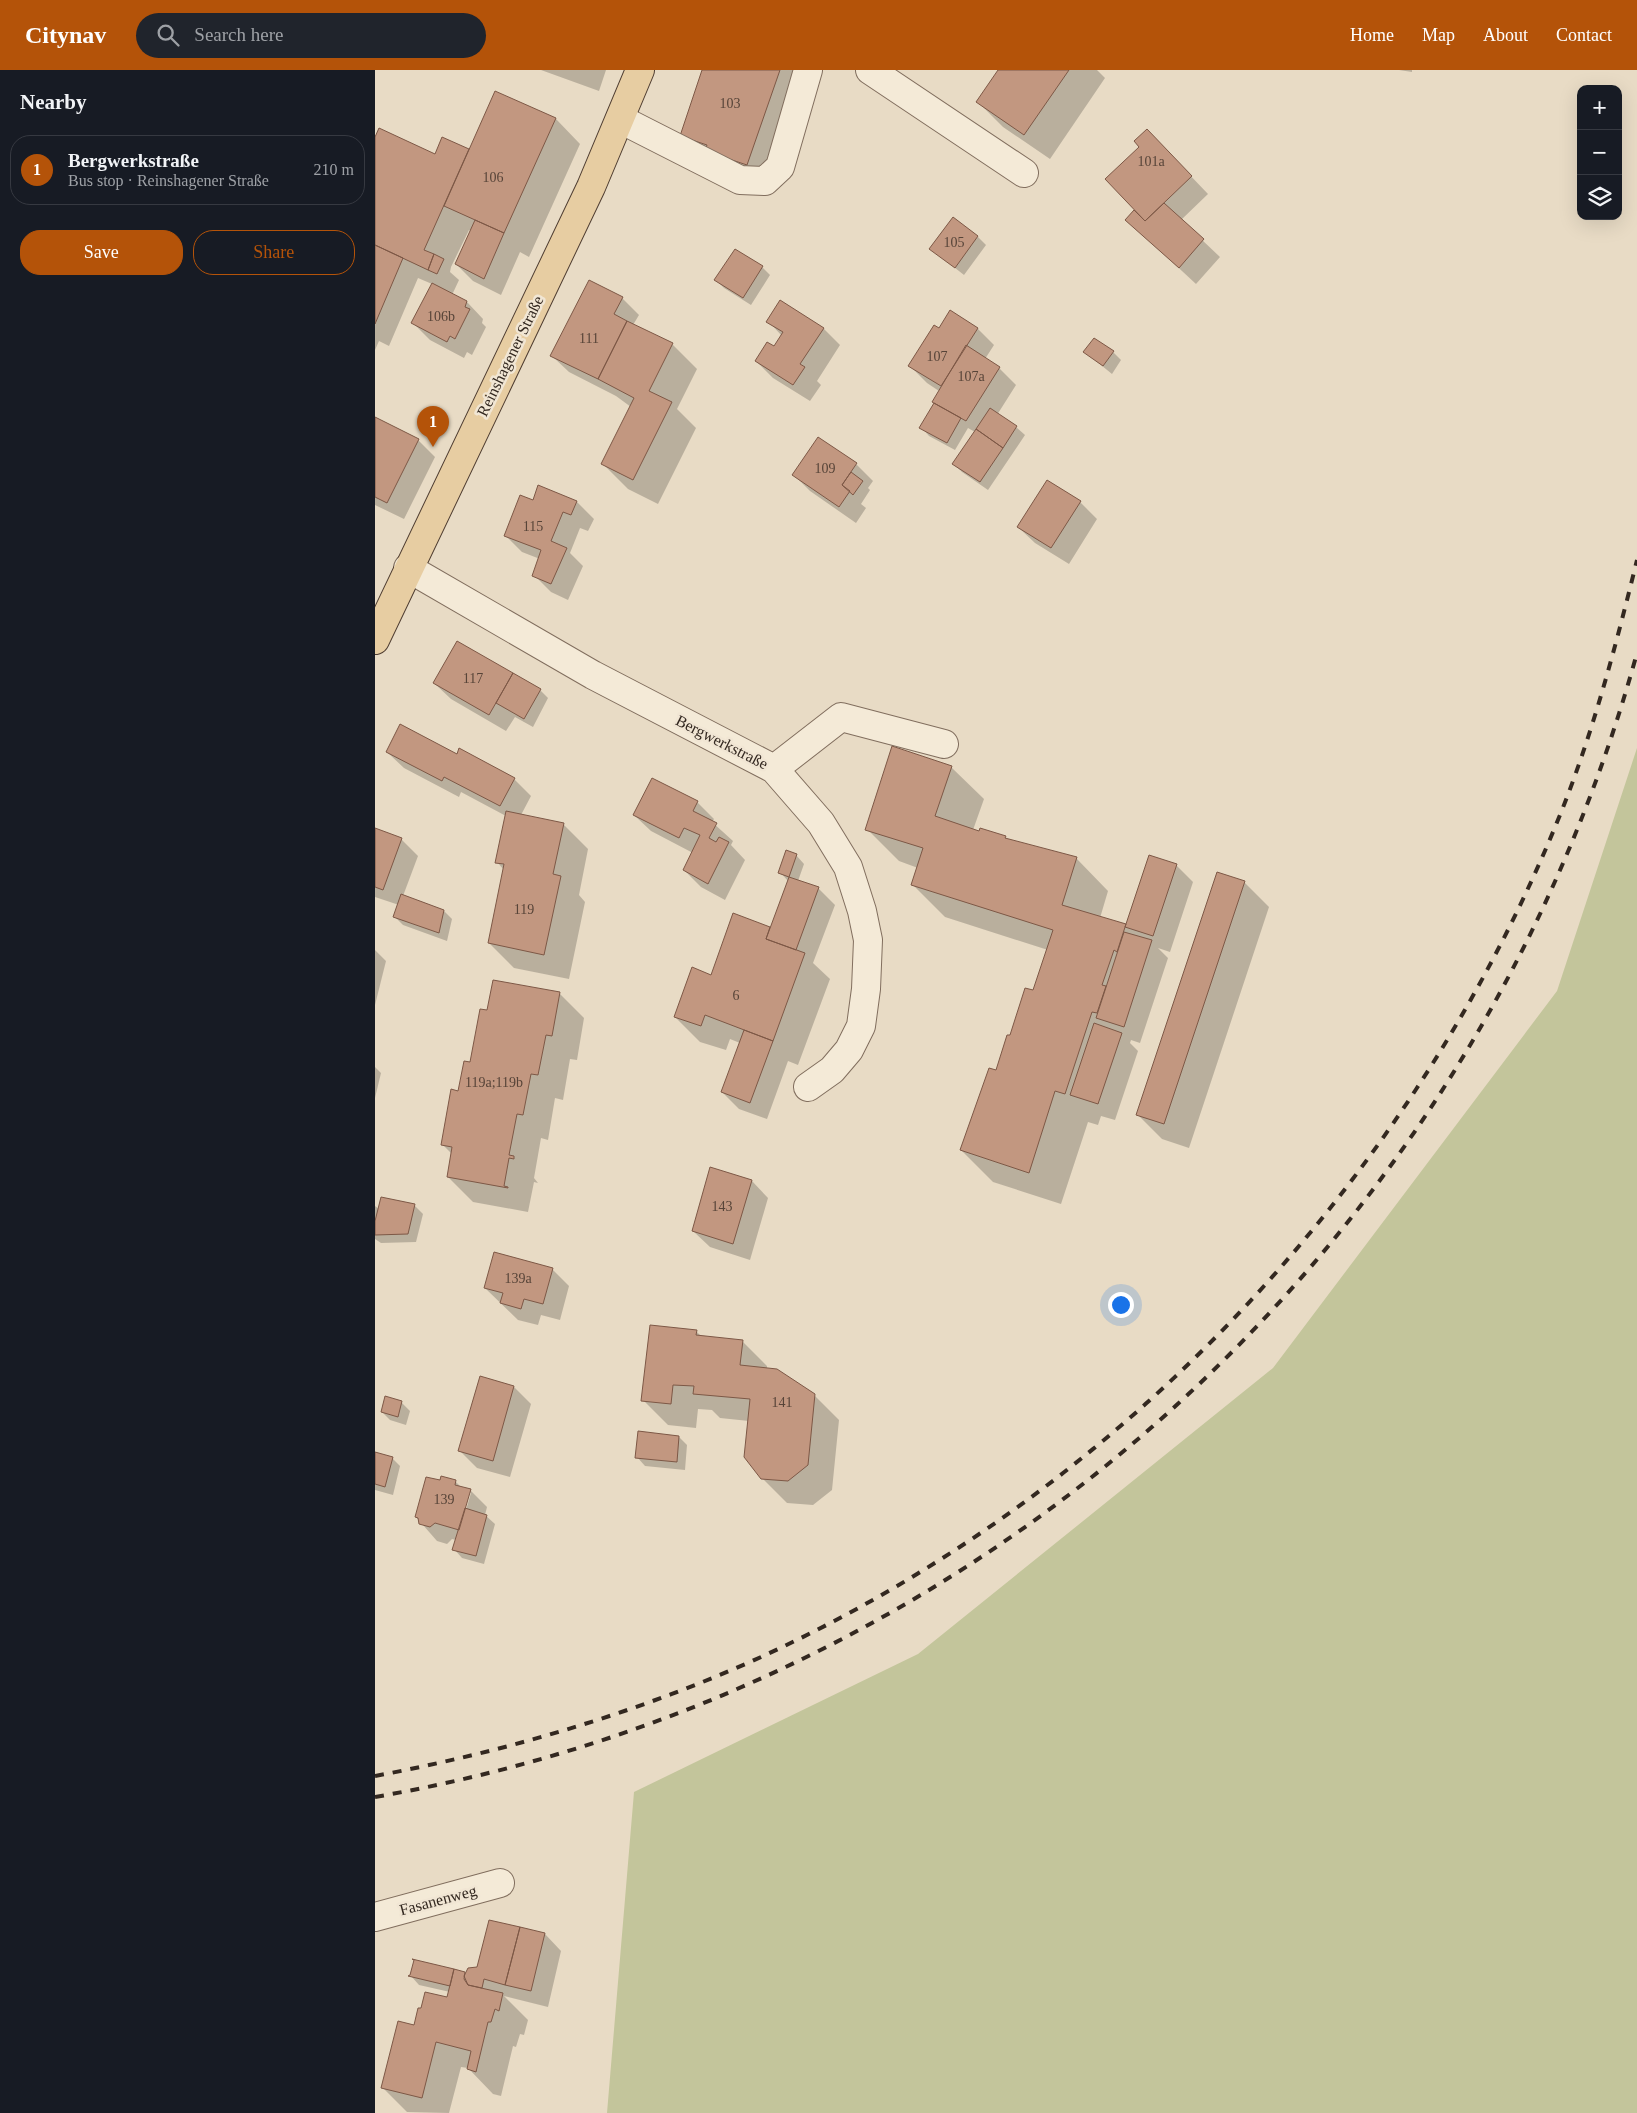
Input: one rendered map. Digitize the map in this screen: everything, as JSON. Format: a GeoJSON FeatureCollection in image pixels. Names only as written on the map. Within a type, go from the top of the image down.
{"type":"FeatureCollection","features":[{"type":"Feature","properties":{"kind":"main road","name":"Reinshagener Straße"},"geometry":{"type":"LineString","coordinates":[[375,640],[591,187],[639,70]]}},
{"type":"Feature","properties":{"kind":"street"},"geometry":{"type":"LineString","coordinates":[[620,119],[740,180],[765,181],[780,167],[808,70]]}},
{"type":"Feature","properties":{"kind":"street"},"geometry":{"type":"LineString","coordinates":[[871,70],[1024,173]]}},
{"type":"Feature","properties":{"kind":"street","name":"Bergwerkstraße"},"geometry":{"type":"LineString","coordinates":[[408,568],[593,675],[774,770],[821,823],[848,867],[862,911],[867,940],[866,989],[861,1026],[849,1050],[832,1070],[807,1087]]}},
{"type":"Feature","properties":{"kind":"street","name":"Bergwerkstraße"},"geometry":{"type":"LineString","coordinates":[[774,770],[841,717],[943,744]]}},
{"type":"Feature","properties":{"kind":"street","name":"Fasanenweg"},"geometry":{"type":"LineString","coordinates":[[375,1918],[500,1883]]}},
{"type":"Feature","properties":{"kind":"green space"},"geometry":{"type":"Polygon","coordinates":[[[1637,748],[1637,2113],[607,2113],[634,1792],[918,1654],[1273,1368],[1557,991],[1637,748]]]}},
{"type":"Feature","properties":{"kind":"building"},"geometry":{"type":"Polygon","coordinates":[[[702,70],[780,70],[747,165],[705,151],[707,145],[680,136],[702,70]]]}},
{"type":"Feature","properties":{"kind":"building"},"geometry":{"type":"Polygon","coordinates":[[[998,70],[1069,70],[1024,135],[976,102],[998,70]]]}},
{"type":"Feature","properties":{"kind":"building"},"geometry":{"type":"Polygon","coordinates":[[[495,91],[556,118],[504,233],[444,206],[495,91]]]}},
{"type":"Feature","properties":{"kind":"building"},"geometry":{"type":"Polygon","coordinates":[[[379,128],[435,154],[442,137],[469,149],[424,250],[434,254],[428,270],[375,245],[375,137],[379,128]]]}},
{"type":"Feature","properties":{"kind":"building"},"geometry":{"type":"Polygon","coordinates":[[[1147,129],[1192,176],[1145,221],[1105,179],[1139,147],[1134,141],[1147,129]]]}},
{"type":"Feature","properties":{"kind":"building"},"geometry":{"type":"Polygon","coordinates":[[[1164,203],[1204,239],[1179,268],[1125,220],[1134,210],[1145,221],[1164,203]]]}},
{"type":"Feature","properties":{"kind":"building"},"geometry":{"type":"Polygon","coordinates":[[[953,217],[978,236],[955,268],[929,249],[953,217]]]}},
{"type":"Feature","properties":{"kind":"building"},"geometry":{"type":"Polygon","coordinates":[[[475,220],[504,233],[484,279],[455,264],[475,220]]]}},
{"type":"Feature","properties":{"kind":"building"},"geometry":{"type":"Polygon","coordinates":[[[375,245],[403,258],[375,324],[375,245]]]}},
{"type":"Feature","properties":{"kind":"building"},"geometry":{"type":"Polygon","coordinates":[[[735,249],[763,266],[743,298],[714,280],[735,249]]]}},
{"type":"Feature","properties":{"kind":"building"},"geometry":{"type":"Polygon","coordinates":[[[434,254],[444,259],[437,274],[428,270],[434,254]]]}},
{"type":"Feature","properties":{"kind":"building"},"geometry":{"type":"Polygon","coordinates":[[[589,280],[623,297],[614,314],[627,321],[598,379],[550,356],[589,280]]]}},
{"type":"Feature","properties":{"kind":"building"},"geometry":{"type":"Polygon","coordinates":[[[432,283],[467,301],[465,307],[470,309],[455,339],[450,336],[447,342],[411,323],[432,283]]]}},
{"type":"Feature","properties":{"kind":"building"},"geometry":{"type":"Polygon","coordinates":[[[780,300],[824,328],[800,364],[805,367],[793,385],[755,361],[767,342],[774,346],[783,332],[766,322],[780,300]]]}},
{"type":"Feature","properties":{"kind":"building"},"geometry":{"type":"Polygon","coordinates":[[[950,310],[978,328],[941,386],[908,366],[934,325],[939,328],[950,310]]]}},
{"type":"Feature","properties":{"kind":"building"},"geometry":{"type":"Polygon","coordinates":[[[627,321],[673,343],[649,391],[672,402],[633,480],[601,464],[634,398],[598,379],[627,321]]]}},
{"type":"Feature","properties":{"kind":"building"},"geometry":{"type":"Polygon","coordinates":[[[1094,338],[1114,351],[1103,366],[1083,352],[1094,338]]]}},
{"type":"Feature","properties":{"kind":"building"},"geometry":{"type":"Polygon","coordinates":[[[966,345],[1000,367],[966,421],[932,402],[966,345]]]}},
{"type":"Feature","properties":{"kind":"building"},"geometry":{"type":"Polygon","coordinates":[[[934,403],[961,418],[947,443],[919,428],[934,403]]]}},
{"type":"Feature","properties":{"kind":"building"},"geometry":{"type":"Polygon","coordinates":[[[990,408],[1017,426],[1003,448],[976,429],[990,408]]]}},
{"type":"Feature","properties":{"kind":"building"},"geometry":{"type":"Polygon","coordinates":[[[375,417],[419,439],[387,503],[375,497],[375,417]]]}},
{"type":"Feature","properties":{"kind":"building"},"geometry":{"type":"Polygon","coordinates":[[[976,429],[1003,448],[980,482],[952,464],[976,429]]]}},
{"type":"Feature","properties":{"kind":"building"},"geometry":{"type":"Polygon","coordinates":[[[818,437],[857,463],[842,485],[850,491],[839,507],[792,475],[818,437]]]}},
{"type":"Feature","properties":{"kind":"building"},"geometry":{"type":"Polygon","coordinates":[[[851,472],[863,481],[853,495],[842,485],[851,472]]]}},
{"type":"Feature","properties":{"kind":"building"},"geometry":{"type":"Polygon","coordinates":[[[1047,480],[1081,501],[1051,548],[1017,527],[1047,480]]]}},
{"type":"Feature","properties":{"kind":"building"},"geometry":{"type":"Polygon","coordinates":[[[538,485],[577,501],[571,515],[563,512],[551,541],[567,548],[551,584],[532,576],[541,550],[504,536],[520,495],[533,500],[538,485]]]}},
{"type":"Feature","properties":{"kind":"building"},"geometry":{"type":"Polygon","coordinates":[[[457,641],[513,673],[489,715],[433,683],[457,641]]]}},
{"type":"Feature","properties":{"kind":"building"},"geometry":{"type":"Polygon","coordinates":[[[513,673],[541,689],[524,719],[496,703],[513,673]]]}},
{"type":"Feature","properties":{"kind":"building"},"geometry":{"type":"Polygon","coordinates":[[[400,724],[457,754],[459,748],[515,778],[500,806],[444,777],[442,781],[386,752],[400,724]]]}},
{"type":"Feature","properties":{"kind":"building"},"geometry":{"type":"Polygon","coordinates":[[[892,746],[952,766],[935,816],[979,831],[980,828],[1006,836],[1005,838],[1077,857],[1062,905],[1126,924],[1117,952],[1114,950],[1102,985],[1106,986],[1097,1013],[1092,1012],[1065,1094],[1055,1091],[1029,1173],[960,1150],[989,1068],[996,1070],[1007,1035],[1010,1035],[1025,988],[1033,990],[1053,930],[911,885],[923,848],[865,830],[892,746]]]}},
{"type":"Feature","properties":{"kind":"building"},"geometry":{"type":"Polygon","coordinates":[[[652,778],[698,801],[693,811],[717,823],[709,838],[716,842],[719,837],[729,842],[708,884],[683,870],[700,835],[684,828],[679,838],[633,815],[652,778]]]}},
{"type":"Feature","properties":{"kind":"building"},"geometry":{"type":"Polygon","coordinates":[[[506,811],[564,823],[553,874],[561,876],[544,955],[488,943],[504,864],[495,863],[506,811]]]}},
{"type":"Feature","properties":{"kind":"building"},"geometry":{"type":"Polygon","coordinates":[[[375,828],[402,838],[383,890],[375,887],[375,828]]]}},
{"type":"Feature","properties":{"kind":"building"},"geometry":{"type":"Polygon","coordinates":[[[786,850],[797,854],[789,877],[778,873],[786,850]]]}},
{"type":"Feature","properties":{"kind":"building"},"geometry":{"type":"Polygon","coordinates":[[[1149,855],[1177,864],[1153,936],[1125,927],[1149,855]]]}},
{"type":"Feature","properties":{"kind":"building"},"geometry":{"type":"Polygon","coordinates":[[[1217,872],[1245,881],[1164,1124],[1136,1115],[1217,872]]]}},
{"type":"Feature","properties":{"kind":"building"},"geometry":{"type":"Polygon","coordinates":[[[789,877],[819,887],[796,950],[766,939],[789,877]]]}},
{"type":"Feature","properties":{"kind":"building"},"geometry":{"type":"Polygon","coordinates":[[[401,894],[444,910],[439,933],[393,917],[401,894]]]}},
{"type":"Feature","properties":{"kind":"building"},"geometry":{"type":"Polygon","coordinates":[[[733,913],[770,927],[766,939],[805,953],[773,1041],[705,1015],[701,1026],[674,1017],[692,967],[711,975],[733,913]]]}},
{"type":"Feature","properties":{"kind":"building"},"geometry":{"type":"Polygon","coordinates":[[[1124,932],[1152,940],[1124,1027],[1096,1018],[1124,932]]]}},
{"type":"Feature","properties":{"kind":"building"},"geometry":{"type":"Polygon","coordinates":[[[493,980],[560,992],[552,1036],[546,1035],[538,1075],[531,1074],[523,1115],[517,1114],[509,1155],[514,1156],[514,1159],[509,1158],[504,1186],[508,1188],[447,1177],[452,1147],[441,1145],[451,1089],[458,1091],[464,1061],[470,1062],[480,1009],[487,1010],[493,980]]]}},
{"type":"Feature","properties":{"kind":"building"},"geometry":{"type":"Polygon","coordinates":[[[1094,1023],[1122,1033],[1098,1104],[1070,1095],[1094,1023]]]}},
{"type":"Feature","properties":{"kind":"building"},"geometry":{"type":"Polygon","coordinates":[[[744,1030],[773,1041],[750,1103],[721,1092],[744,1030]]]}},
{"type":"Feature","properties":{"kind":"building"},"geometry":{"type":"Polygon","coordinates":[[[710,1167],[752,1180],[733,1244],[692,1231],[710,1167]]]}},
{"type":"Feature","properties":{"kind":"building"},"geometry":{"type":"Polygon","coordinates":[[[381,1197],[415,1204],[408,1234],[375,1235],[375,1221],[381,1197]]]}},
{"type":"Feature","properties":{"kind":"building"},"geometry":{"type":"Polygon","coordinates":[[[494,1252],[553,1268],[543,1304],[524,1299],[521,1309],[500,1303],[503,1293],[484,1288],[494,1252]]]}},
{"type":"Feature","properties":{"kind":"building"},"geometry":{"type":"Polygon","coordinates":[[[650,1325],[697,1330],[696,1335],[743,1340],[740,1365],[777,1369],[815,1394],[808,1465],[788,1481],[761,1479],[744,1457],[750,1399],[693,1394],[694,1386],[673,1385],[671,1404],[641,1401],[650,1325]]]}},
{"type":"Feature","properties":{"kind":"building"},"geometry":{"type":"Polygon","coordinates":[[[480,1376],[514,1386],[493,1461],[458,1451],[480,1376]]]}},
{"type":"Feature","properties":{"kind":"building"},"geometry":{"type":"Polygon","coordinates":[[[385,1396],[402,1401],[398,1417],[381,1412],[385,1396]]]}},
{"type":"Feature","properties":{"kind":"building"},"geometry":{"type":"Polygon","coordinates":[[[638,1431],[679,1436],[677,1462],[635,1458],[638,1431]]]}},
{"type":"Feature","properties":{"kind":"building"},"geometry":{"type":"Polygon","coordinates":[[[375,1452],[393,1457],[385,1487],[375,1484],[375,1452]]]}},
{"type":"Feature","properties":{"kind":"building"},"geometry":{"type":"Polygon","coordinates":[[[441,1476],[456,1480],[455,1485],[471,1489],[459,1530],[435,1523],[430,1527],[419,1524],[418,1518],[415,1517],[426,1477],[440,1480],[441,1476]]]}},
{"type":"Feature","properties":{"kind":"building"},"geometry":{"type":"Polygon","coordinates":[[[465,1508],[487,1515],[476,1556],[452,1550],[465,1508]]]}},
{"type":"Feature","properties":{"kind":"building"},"geometry":{"type":"Polygon","coordinates":[[[489,1920],[520,1927],[505,1985],[484,1979],[482,1988],[468,1985],[464,1976],[468,1968],[477,1967],[489,1920]]]}},
{"type":"Feature","properties":{"kind":"building"},"geometry":{"type":"Polygon","coordinates":[[[520,1927],[545,1933],[531,1991],[505,1985],[520,1927]]]}},
{"type":"Feature","properties":{"kind":"building"},"geometry":{"type":"Polygon","coordinates":[[[412,1959],[454,1969],[450,1986],[408,1976],[410,1975],[414,1960],[412,1959]]]}},
{"type":"Feature","properties":{"kind":"building"},"geometry":{"type":"Polygon","coordinates":[[[454,1969],[465,1972],[464,1979],[468,1985],[503,1993],[499,2011],[495,2009],[491,2022],[488,2022],[476,2072],[467,2069],[471,2051],[436,2042],[422,2098],[381,2088],[398,2021],[414,2025],[418,2008],[421,2008],[425,1992],[447,1997],[454,1969]]]}},
{"type":"Feature","properties":{"kind":"railway"},"geometry":{"type":"LineString","coordinates":[[375,1776],[471,1756],[565,1730],[659,1699],[750,1662],[884,1593],[1011,1512],[1129,1419],[1238,1314],[1336,1200],[1424,1078],[1499,947],[1562,810],[1574,779],[1604,686],[1637,560]]}},
{"type":"Feature","properties":{"kind":"railway"},"geometry":{"type":"LineString","coordinates":[[375,1797],[597,1742],[806,1657],[999,1545],[1173,1408],[1326,1248],[1456,1068],[1561,869],[1637,653]]}},
{"type":"Feature","properties":{"kind":"place","name":"Bergwerkstraße"},"geometry":{"type":"Point","coordinates":[433,447]}}]}
